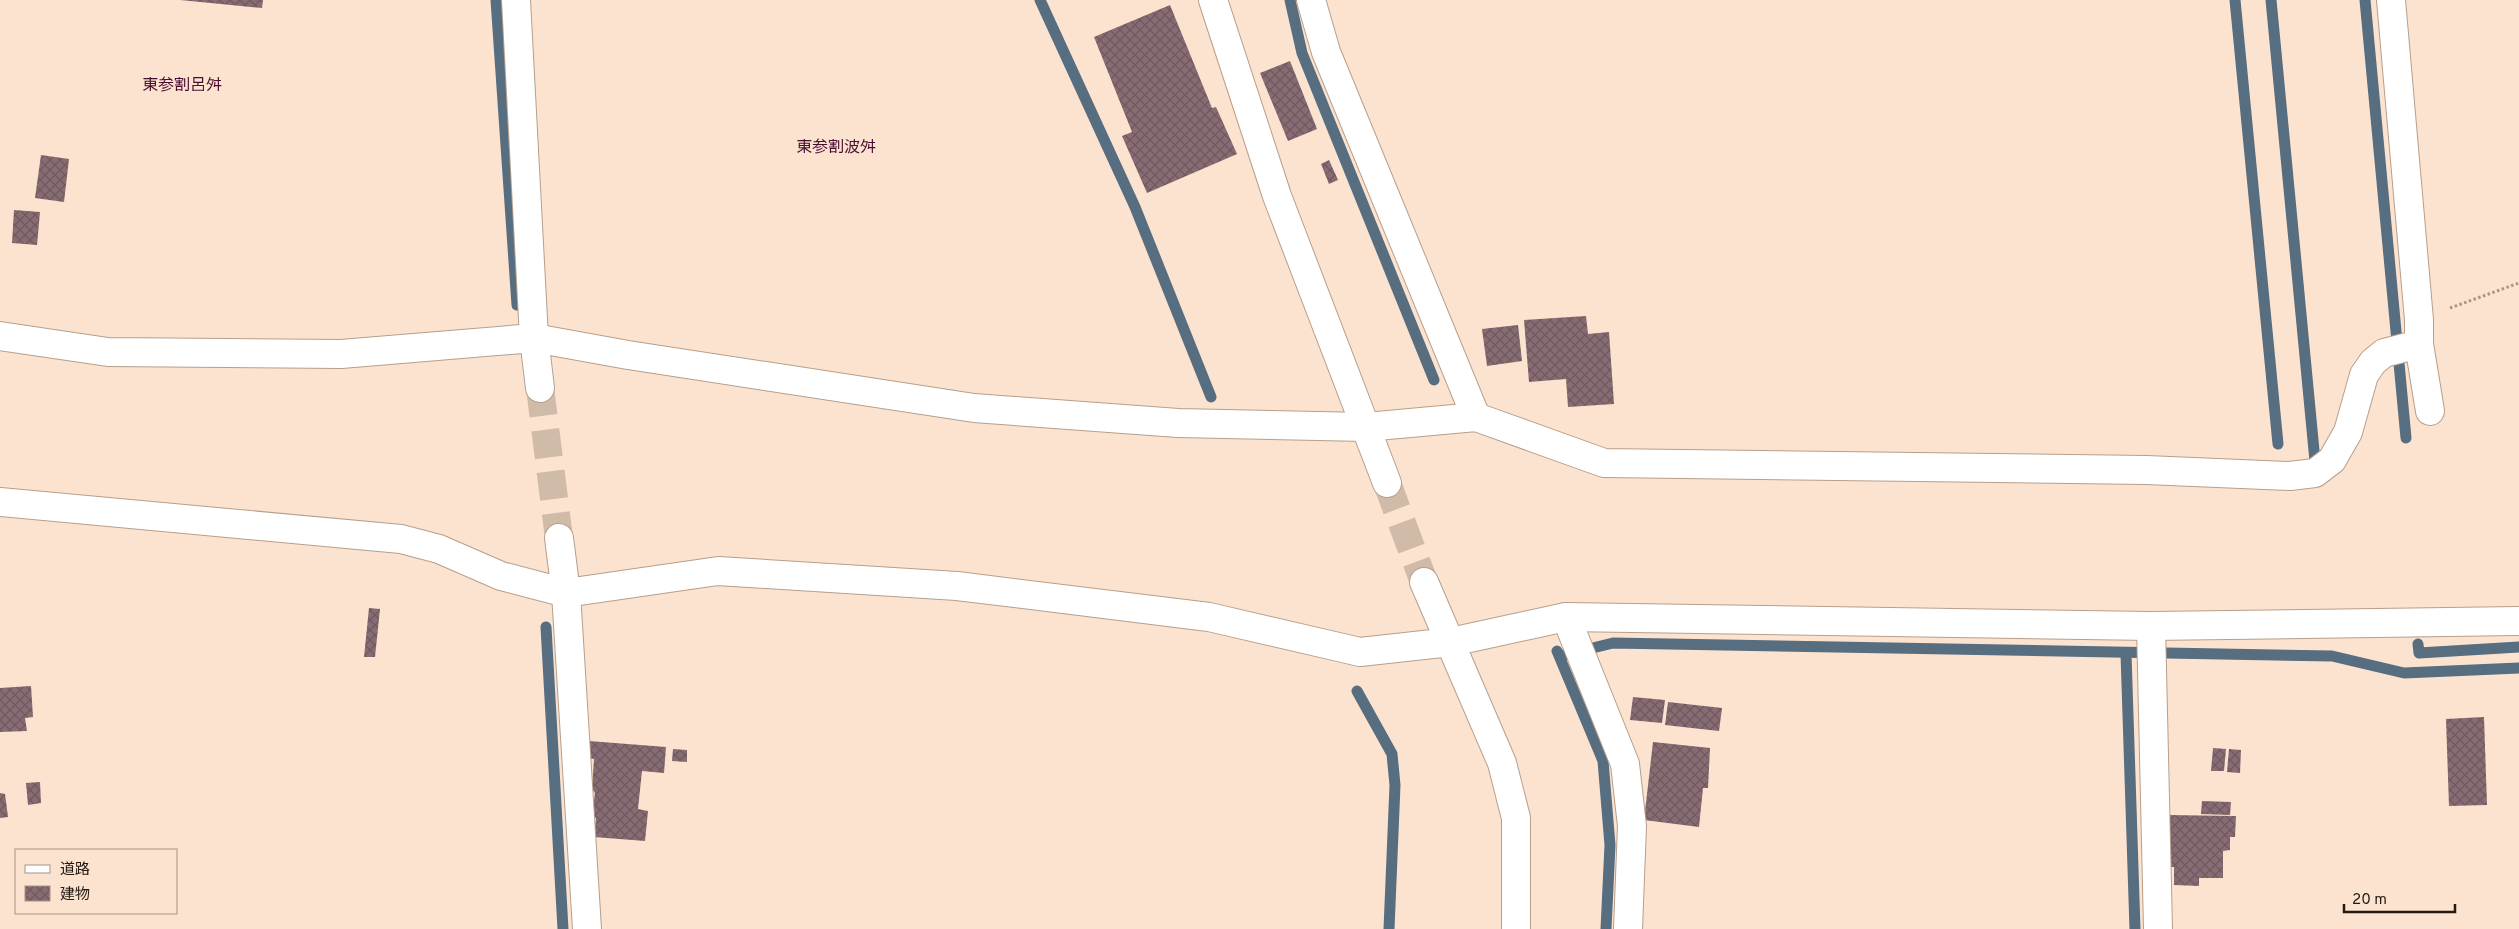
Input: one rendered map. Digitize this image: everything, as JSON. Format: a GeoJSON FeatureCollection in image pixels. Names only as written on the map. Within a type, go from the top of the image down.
{"type":"FeatureCollection","features":[{"type":"Feature","properties":{"kind":"street"},"geometry":{"type":"LineString","coordinates":[[516,0],[534,338],[540,388]]}},
{"type":"Feature","properties":{"kind":"street"},"geometry":{"type":"LineString","coordinates":[[1213,0],[1277,196],[1387,483]]}},
{"type":"Feature","properties":{"kind":"street"},"geometry":{"type":"LineString","coordinates":[[1311,0],[1326,52],[1476,418]]}},
{"type":"Feature","properties":{"kind":"street"},"geometry":{"type":"LineString","coordinates":[[2391,0],[2408,340],[2430,411]]}},
{"type":"Feature","properties":{"kind":"street"},"geometry":{"type":"LineString","coordinates":[[0,336],[108,352],[341,354],[534,338],[628,355],[974,408],[1178,423],[1366,427],[1476,418],[1604,463],[2146,470],[2290,476],[2315,473],[2332,460],[2348,432],[2364,375],[2373,362],[2408,340]]}},
{"type":"Feature","properties":{"kind":"street"},"geometry":{"type":"LineString","coordinates":[[0,502],[401,539],[439,549],[501,576],[566,594],[718,571],[957,586],[1199,616],[1360,652],[1451,642],[1575,639],[2151,644],[2519,621]]}},
{"type":"Feature","properties":{"kind":"street"},"geometry":{"type":"LineString","coordinates":[[559,538],[566,594],[587,929]]}},
{"type":"Feature","properties":{"kind":"street"},"geometry":{"type":"LineString","coordinates":[[1424,582],[1502,763],[1516,818],[1516,929]]}},
{"type":"Feature","properties":{"kind":"street"},"geometry":{"type":"LineString","coordinates":[[1575,639],[1626,764],[1632,826],[1628,929]]}},
{"type":"Feature","properties":{"kind":"street"},"geometry":{"type":"LineString","coordinates":[[2151,644],[2158,929]]}},
{"type":"Feature","properties":{"kind":"path"},"geometry":{"type":"LineString","coordinates":[[2408,340],[2519,283]]}},
{"type":"Feature","properties":{"kind":"building"},"geometry":{"type":"Polygon","coordinates":[[[180,0],[263,0],[262,8],[180,0]]]}},
{"type":"Feature","properties":{"kind":"building"},"geometry":{"type":"Polygon","coordinates":[[[1170,5],[1212,108],[1216,107],[1237,154],[1147,193],[1122,136],[1132,132],[1094,37],[1170,5]]]}},
{"type":"Feature","properties":{"kind":"building"},"geometry":{"type":"Polygon","coordinates":[[[1290,61],[1317,129],[1288,141],[1260,73],[1290,61]]]}},
{"type":"Feature","properties":{"kind":"building"},"geometry":{"type":"Polygon","coordinates":[[[41,155],[69,159],[64,202],[35,198],[41,155]]]}},
{"type":"Feature","properties":{"kind":"building"},"geometry":{"type":"Polygon","coordinates":[[[1329,160],[1338,180],[1329,184],[1321,164],[1329,160]]]}},
{"type":"Feature","properties":{"kind":"building"},"geometry":{"type":"Polygon","coordinates":[[[14,210],[40,212],[37,245],[12,243],[14,210]]]}},
{"type":"Feature","properties":{"kind":"building"},"geometry":{"type":"Polygon","coordinates":[[[1586,316],[1588,334],[1609,332],[1614,404],[1568,407],[1566,379],[1529,382],[1524,320],[1586,316]]]}},
{"type":"Feature","properties":{"kind":"building"},"geometry":{"type":"Polygon","coordinates":[[[1518,325],[1522,361],[1487,366],[1482,329],[1518,325]]]}},
{"type":"Feature","properties":{"kind":"building"},"geometry":{"type":"Polygon","coordinates":[[[369,608],[380,609],[375,657],[364,657],[369,608]]]}},
{"type":"Feature","properties":{"kind":"building"},"geometry":{"type":"Polygon","coordinates":[[[31,686],[33,717],[25,718],[27,731],[0,732],[0,688],[31,686]]]}},
{"type":"Feature","properties":{"kind":"building"},"geometry":{"type":"Polygon","coordinates":[[[1633,697],[1665,700],[1662,723],[1630,720],[1633,697]]]}},
{"type":"Feature","properties":{"kind":"building"},"geometry":{"type":"Polygon","coordinates":[[[1668,702],[1722,708],[1719,731],[1665,725],[1668,702]]]}},
{"type":"Feature","properties":{"kind":"building"},"geometry":{"type":"Polygon","coordinates":[[[2484,717],[2487,805],[2449,806],[2446,719],[2484,717]]]}},
{"type":"Feature","properties":{"kind":"building"},"geometry":{"type":"Polygon","coordinates":[[[589,741],[666,747],[664,773],[642,771],[638,809],[648,811],[645,841],[594,837],[596,818],[592,815],[595,793],[592,789],[594,759],[587,758],[589,741]]]}},
{"type":"Feature","properties":{"kind":"building"},"geometry":{"type":"Polygon","coordinates":[[[1653,742],[1710,748],[1708,788],[1703,788],[1699,827],[1644,820],[1653,742]]]}},
{"type":"Feature","properties":{"kind":"building"},"geometry":{"type":"Polygon","coordinates":[[[2213,748],[2226,749],[2224,771],[2211,771],[2213,748]]]}},
{"type":"Feature","properties":{"kind":"building"},"geometry":{"type":"Polygon","coordinates":[[[673,749],[687,750],[687,762],[672,761],[673,749]]]}},
{"type":"Feature","properties":{"kind":"building"},"geometry":{"type":"Polygon","coordinates":[[[2229,749],[2241,750],[2240,773],[2227,772],[2229,749]]]}},
{"type":"Feature","properties":{"kind":"building"},"geometry":{"type":"Polygon","coordinates":[[[40,782],[41,803],[28,805],[26,783],[40,782]]]}},
{"type":"Feature","properties":{"kind":"building"},"geometry":{"type":"Polygon","coordinates":[[[0,793],[5,794],[8,817],[0,818],[0,793]]]}},
{"type":"Feature","properties":{"kind":"building"},"geometry":{"type":"Polygon","coordinates":[[[2202,801],[2231,802],[2230,815],[2201,814],[2202,801]]]}},
{"type":"Feature","properties":{"kind":"building"},"geometry":{"type":"Polygon","coordinates":[[[2168,815],[2236,816],[2235,837],[2230,837],[2230,850],[2223,851],[2223,878],[2199,878],[2199,886],[2174,885],[2174,867],[2167,867],[2168,815]]]}},
{"type":"Feature","properties":{"kind":"waterway"},"geometry":{"type":"LineString","coordinates":[[496,0],[517,305]]}},
{"type":"Feature","properties":{"kind":"waterway"},"geometry":{"type":"LineString","coordinates":[[1040,0],[1135,207],[1211,397]]}},
{"type":"Feature","properties":{"kind":"waterway"},"geometry":{"type":"LineString","coordinates":[[1290,0],[1302,53],[1434,380]]}},
{"type":"Feature","properties":{"kind":"waterway"},"geometry":{"type":"LineString","coordinates":[[2235,0],[2278,444]]}},
{"type":"Feature","properties":{"kind":"waterway"},"geometry":{"type":"LineString","coordinates":[[2271,0],[2315,461]]}},
{"type":"Feature","properties":{"kind":"waterway"},"geometry":{"type":"LineString","coordinates":[[2365,0],[2406,438]]}},
{"type":"Feature","properties":{"kind":"waterway"},"geometry":{"type":"LineString","coordinates":[[546,627],[563,929]]}},
{"type":"Feature","properties":{"kind":"waterway"},"geometry":{"type":"LineString","coordinates":[[1560,656],[1613,643],[2332,656],[2404,673],[2519,668]]}},
{"type":"Feature","properties":{"kind":"waterway"},"geometry":{"type":"LineString","coordinates":[[2418,644],[2419,653],[2519,647]]}},
{"type":"Feature","properties":{"kind":"waterway"},"geometry":{"type":"LineString","coordinates":[[1557,651],[1603,761],[1610,845],[1606,929]]}},
{"type":"Feature","properties":{"kind":"waterway"},"geometry":{"type":"LineString","coordinates":[[2126,654],[2135,929]]}},
{"type":"Feature","properties":{"kind":"waterway"},"geometry":{"type":"LineString","coordinates":[[1357,691],[1392,754],[1395,785],[1389,929]]}},
{"type":"Feature","properties":{"kind":"tunnel"},"geometry":{"type":"LineString","coordinates":[[540,388],[559,538]]}},
{"type":"Feature","properties":{"kind":"tunnel"},"geometry":{"type":"LineString","coordinates":[[1387,483],[1424,582]]}},
{"type":"Feature","properties":{"kind":"district","name":"東参割呂舛"},"geometry":{"type":"Point","coordinates":[182,84]}},
{"type":"Feature","properties":{"kind":"district","name":"東参割波舛"},"geometry":{"type":"Point","coordinates":[836,146]}}]}
